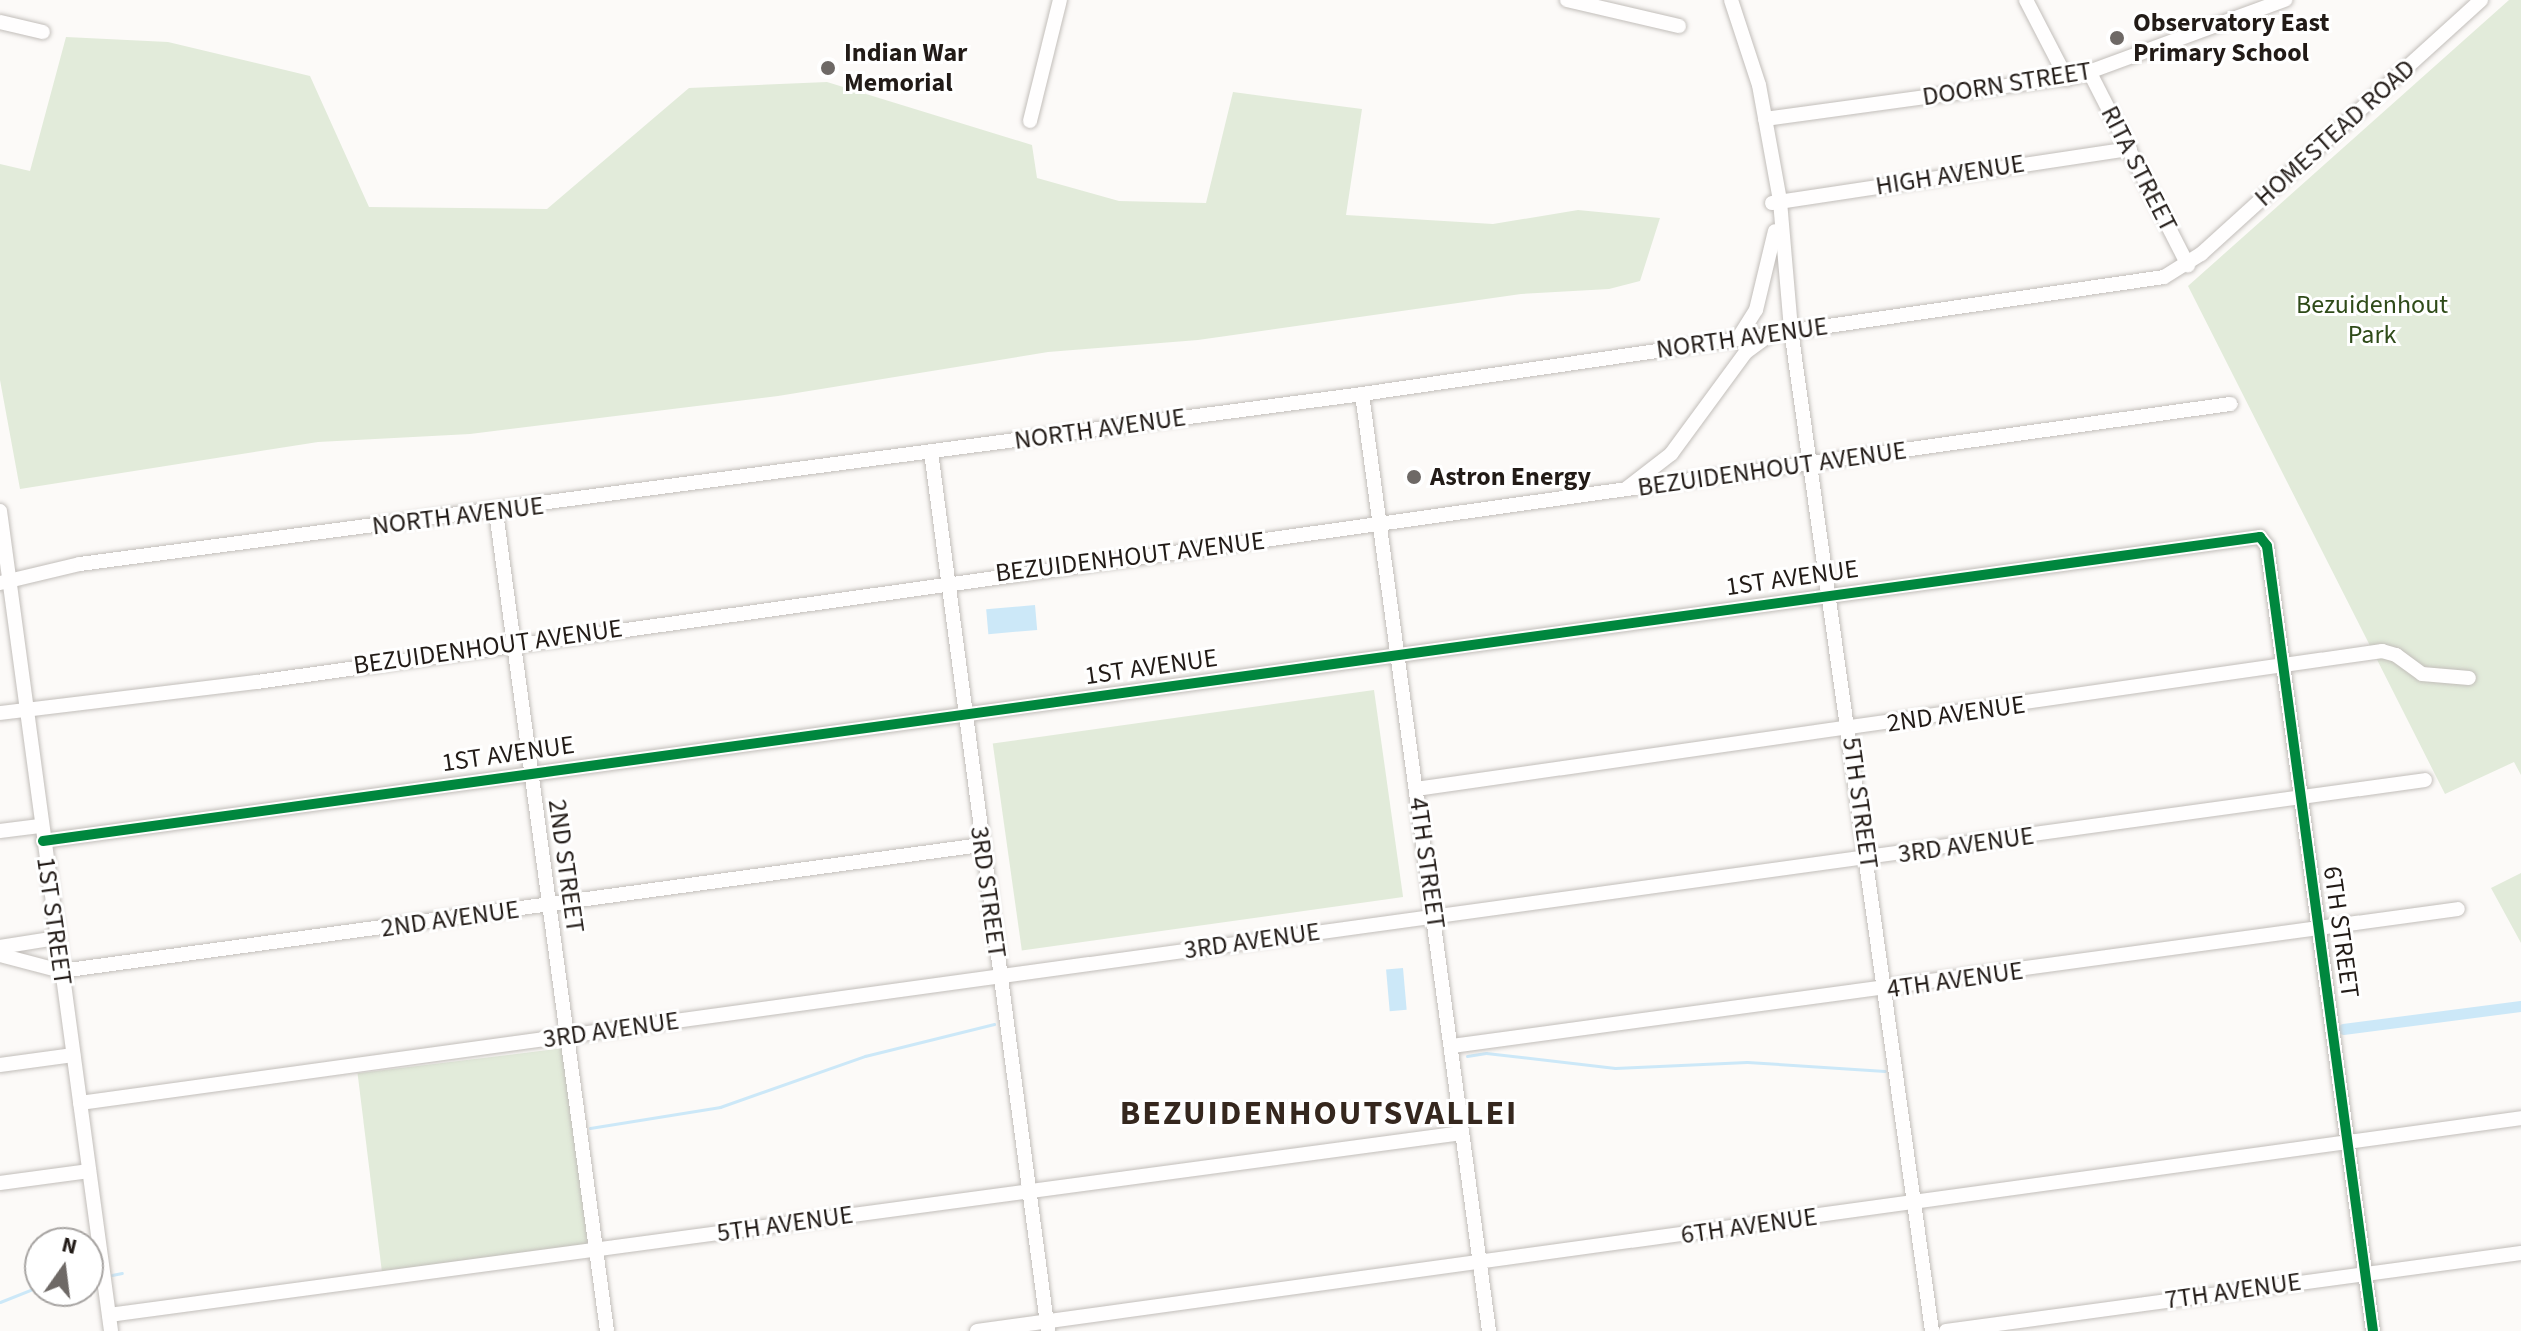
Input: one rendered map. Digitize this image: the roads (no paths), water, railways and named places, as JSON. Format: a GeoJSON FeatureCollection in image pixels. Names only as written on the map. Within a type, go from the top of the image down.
{"type":"FeatureCollection","features":[{"type":"Feature","properties":{"kind":"street"},"geometry":{"type":"LineString","coordinates":[[1030,121],[1060,0]]}},
{"type":"Feature","properties":{"kind":"street"},"geometry":{"type":"LineString","coordinates":[[1567,0],[1679,26]]}},
{"type":"Feature","properties":{"kind":"street"},"geometry":{"type":"LineString","coordinates":[[1731,0],[1748,44],[1765,119],[1776,199]]}},
{"type":"Feature","properties":{"kind":"street"},"geometry":{"type":"LineString","coordinates":[[2026,0],[2067,79]]}},
{"type":"Feature","properties":{"kind":"street","name":"DOORN STREET"},"geometry":{"type":"LineString","coordinates":[[1765,119],[2067,79],[2285,0]]}},
{"type":"Feature","properties":{"kind":"street","name":"HOMESTEAD ROAD"},"geometry":{"type":"LineString","coordinates":[[2188,265],[2481,0]]}},
{"type":"Feature","properties":{"kind":"street"},"geometry":{"type":"LineString","coordinates":[[0,22],[43,32]]}},
{"type":"Feature","properties":{"kind":"street","name":"RITA STREET"},"geometry":{"type":"LineString","coordinates":[[2090,73],[2188,265]]}},
{"type":"Feature","properties":{"kind":"street","name":"HIGH AVENUE"},"geometry":{"type":"LineString","coordinates":[[1776,199],[2130,149]]}},
{"type":"Feature","properties":{"kind":"street","name":"5TH STREET"},"geometry":{"type":"LineString","coordinates":[[1776,199],[1775,231],[1785,275]]}},
{"type":"Feature","properties":{"kind":"street","name":"5TH STREET"},"geometry":{"type":"LineString","coordinates":[[1776,199],[1791,330],[1850,729],[1932,1331]]}},
{"type":"Feature","properties":{"kind":"street"},"geometry":{"type":"LineString","coordinates":[[1739,337],[1756,310],[1775,231]]}},
{"type":"Feature","properties":{"kind":"street","name":"NORTH AVENUE"},"geometry":{"type":"LineString","coordinates":[[5,581],[80,564],[496,512],[1362,394],[1739,337],[2154,280],[2188,265]]}},
{"type":"Feature","properties":{"kind":"street"},"geometry":{"type":"LineString","coordinates":[[1623,490],[1671,454],[1740,362],[1773,333]]}},
{"type":"Feature","properties":{"kind":"street"},"geometry":{"type":"LineString","coordinates":[[1720,340],[1740,362]]}},
{"type":"Feature","properties":{"kind":"street","name":"4TH STREET"},"geometry":{"type":"LineString","coordinates":[[1362,394],[1489,1331]]}},
{"type":"Feature","properties":{"kind":"street","name":"BEZUIDENHOUT AVENUE"},"geometry":{"type":"LineString","coordinates":[[0,713],[2231,404]]}},
{"type":"Feature","properties":{"kind":"street","name":"3RD STREET"},"geometry":{"type":"LineString","coordinates":[[931,452],[1047,1326]]}},
{"type":"Feature","properties":{"kind":"street","name":"1ST STREET"},"geometry":{"type":"LineString","coordinates":[[0,511],[5,581],[29,709],[40,826],[111,1331]]}},
{"type":"Feature","properties":{"kind":"street","name":"2ND STREET"},"geometry":{"type":"LineString","coordinates":[[496,512],[607,1331]]}},
{"type":"Feature","properties":{"kind":"street","name":"1ST AVENUE"},"geometry":{"type":"LineString","coordinates":[[43,841],[2252,536],[2263,539]]}},
{"type":"Feature","properties":{"kind":"street","name":"6TH STREET"},"geometry":{"type":"LineString","coordinates":[[2263,539],[2373,1331]]}},
{"type":"Feature","properties":{"kind":"street","name":"2ND AVENUE"},"geometry":{"type":"LineString","coordinates":[[1416,789],[2389,652],[2422,674],[2469,678]]}},
{"type":"Feature","properties":{"kind":"street","name":"3RD AVENUE"},"geometry":{"type":"LineString","coordinates":[[80,1103],[2425,780]]}},
{"type":"Feature","properties":{"kind":"street"},"geometry":{"type":"LineString","coordinates":[[0,831],[40,826]]}},
{"type":"Feature","properties":{"kind":"street","name":"2ND AVENUE"},"geometry":{"type":"LineString","coordinates":[[61,971],[981,845]]}},
{"type":"Feature","properties":{"kind":"street","name":"4TH AVENUE"},"geometry":{"type":"LineString","coordinates":[[1452,1046],[1886,990],[2458,909]]}},
{"type":"Feature","properties":{"kind":"street"},"geometry":{"type":"LineString","coordinates":[[0,947],[57,938]]}},
{"type":"Feature","properties":{"kind":"street"},"geometry":{"type":"LineString","coordinates":[[0,955],[61,971]]}},
{"type":"Feature","properties":{"kind":"street"},"geometry":{"type":"LineString","coordinates":[[0,1065],[73,1055]]}},
{"type":"Feature","properties":{"kind":"street","name":"6TH AVENUE"},"geometry":{"type":"LineString","coordinates":[[977,1331],[1047,1326],[1480,1262],[2521,1118]]}},
{"type":"Feature","properties":{"kind":"street","name":"5TH AVENUE"},"geometry":{"type":"LineString","coordinates":[[109,1315],[1462,1133]]}},
{"type":"Feature","properties":{"kind":"street"},"geometry":{"type":"LineString","coordinates":[[0,1183],[89,1171]]}},
{"type":"Feature","properties":{"kind":"street","name":"7TH AVENUE"},"geometry":{"type":"LineString","coordinates":[[1946,1331],[2521,1253]]}},
{"type":"Feature","properties":{"kind":"water"},"geometry":{"type":"Polygon","coordinates":[[[1035,605],[1037,630],[988,634],[986,609],[1035,605]]]}},
{"type":"Feature","properties":{"kind":"water"},"geometry":{"type":"Polygon","coordinates":[[[1403,968],[1407,1010],[1390,1011],[1386,969],[1403,968]]]}},
{"type":"Feature","properties":{"kind":"waterway"},"geometry":{"type":"LineString","coordinates":[[2343,1029],[2521,1006]]}},
{"type":"Feature","properties":{"kind":"waterway"},"geometry":{"type":"LineString","coordinates":[[590,1128],[720,1107],[865,1056],[994,1024]]}},
{"type":"Feature","properties":{"kind":"waterway"},"geometry":{"type":"LineString","coordinates":[[1467,1056],[1486,1053],[1615,1068],[1747,1062],[1885,1071]]}},
{"type":"Feature","properties":{"kind":"waterway"},"geometry":{"type":"LineString","coordinates":[[112,1275],[122,1273]]}},
{"type":"Feature","properties":{"kind":"waterway"},"geometry":{"type":"LineString","coordinates":[[0,1302],[24,1292]]}},
{"type":"Feature","properties":{"kind":"place","name":"Observatory East Primary School"},"geometry":{"type":"Point","coordinates":[2117,38]}},
{"type":"Feature","properties":{"kind":"place","name":"Indian War Memorial"},"geometry":{"type":"Point","coordinates":[828,68]}},
{"type":"Feature","properties":{"kind":"place","name":"Astron Energy"},"geometry":{"type":"Point","coordinates":[1414,477]}},
{"type":"Feature","properties":{"kind":"district","name":"BEZUIDENHOUTSVALLEI"},"geometry":{"type":"Point","coordinates":[1319,1114]}},
{"type":"Feature","properties":{"kind":"park label","name":"Bezuidenhout Park"},"geometry":{"type":"Point","coordinates":[2372,320]}}]}
